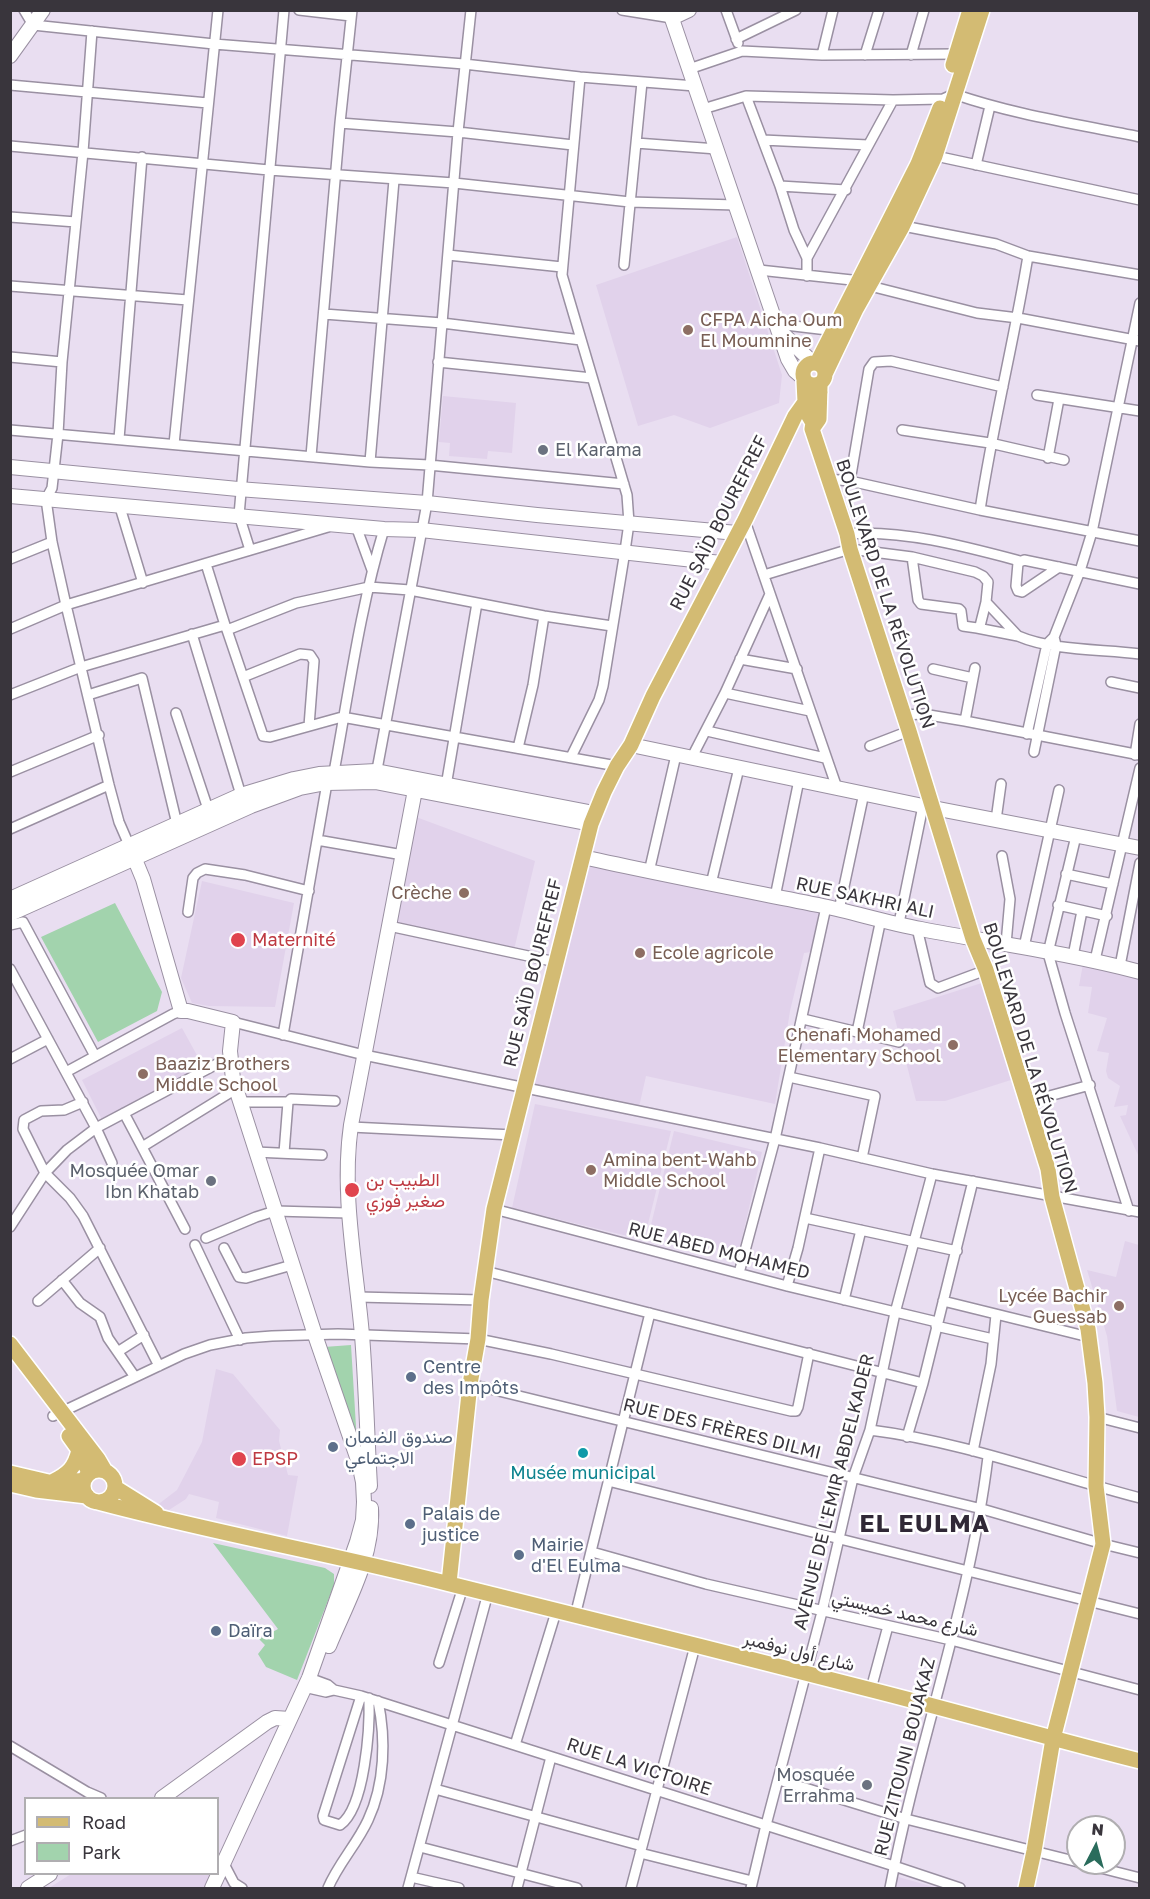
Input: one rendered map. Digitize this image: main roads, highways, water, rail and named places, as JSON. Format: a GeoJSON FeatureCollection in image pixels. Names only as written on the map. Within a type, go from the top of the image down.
{"type":"FeatureCollection","features":[{"type":"Feature","properties":{"kind":"main road"},"geometry":{"type":"LineString","coordinates":[[10,56],[43,10]]}},
{"type":"Feature","properties":{"kind":"main road"},"geometry":{"type":"LineString","coordinates":[[689,10],[670,14],[778,327],[814,382]]}},
{"type":"Feature","properties":{"kind":"main road"},"geometry":{"type":"LineString","coordinates":[[962,55],[970,10]]}},
{"type":"Feature","properties":{"kind":"main road"},"geometry":{"type":"LineString","coordinates":[[962,55],[982,10]]}},
{"type":"Feature","properties":{"kind":"main road","name":"RUE SAÏD BOUREFREF"},"geometry":{"type":"LineString","coordinates":[[456,1585],[470,1384],[478,1339],[484,1271],[494,1209],[592,818],[617,766],[632,745],[652,696],[736,533],[745,520],[838,332],[928,168],[929,155],[962,55]]}},
{"type":"Feature","properties":{"kind":"main road","name":"BOULEVARD DE LA RÉVOLUTION"},"geometry":{"type":"LineString","coordinates":[[814,382],[807,413],[813,423],[812,429],[827,479],[847,534],[902,715],[909,731],[928,806],[973,939],[986,970],[1048,1169],[1052,1197],[1089,1337],[1097,1417],[1096,1486],[1103,1544],[1053,1739],[1026,1888]]}},
{"type":"Feature","properties":{"kind":"main road"},"geometry":{"type":"LineString","coordinates":[[10,467],[242,489],[427,503],[537,516],[736,533]]}},
{"type":"Feature","properties":{"kind":"main road"},"geometry":{"type":"LineString","coordinates":[[10,496],[384,529],[421,530],[721,563]]}},
{"type":"Feature","properties":{"kind":"main road"},"geometry":{"type":"LineString","coordinates":[[632,745],[1140,848]]}},
{"type":"Feature","properties":{"kind":"main road"},"geometry":{"type":"LineString","coordinates":[[10,899],[114,852],[132,851],[331,777]]}},
{"type":"Feature","properties":{"kind":"main road"},"geometry":{"type":"LineString","coordinates":[[376,777],[415,790],[592,818]]}},
{"type":"Feature","properties":{"kind":"main road"},"geometry":{"type":"LineString","coordinates":[[10,914],[208,809],[241,795],[294,778],[376,777],[446,786],[592,818]]}},
{"type":"Feature","properties":{"kind":"main road"},"geometry":{"type":"LineString","coordinates":[[220,1860],[307,1686],[371,1529],[362,1335],[346,1181],[351,1127],[415,790]]}},
{"type":"Feature","properties":{"kind":"main road"},"geometry":{"type":"LineString","coordinates":[[132,851],[143,879],[181,1011],[233,1022],[230,1057],[237,1096],[315,1335],[351,1437],[363,1482],[363,1520],[357,1561]]}},
{"type":"Feature","properties":{"kind":"main road","name":"RUE SAKHRI ALI"},"geometry":{"type":"LineString","coordinates":[[583,857],[833,908],[917,928],[1095,960],[1140,972]]}},
{"type":"Feature","properties":{"kind":"main road"},"geometry":{"type":"LineString","coordinates":[[10,1344],[57,1413],[79,1450],[87,1477],[83,1489],[92,1499],[110,1499],[116,1488],[114,1480],[105,1471],[57,1413],[10,1356]]}},
{"type":"Feature","properties":{"kind":"main road"},"geometry":{"type":"LineString","coordinates":[[50,1483],[69,1472],[77,1461],[79,1450]]}},
{"type":"Feature","properties":{"kind":"main road"},"geometry":{"type":"LineString","coordinates":[[10,1473],[50,1483],[66,1484],[87,1477],[97,1470],[105,1471]]}},
{"type":"Feature","properties":{"kind":"main road","name":"شارع أول نوفمبر"},"geometry":{"type":"LineString","coordinates":[[10,1484],[92,1499],[169,1521],[357,1561],[456,1585],[556,1612],[871,1689],[1140,1761]]}},
{"type":"Feature","properties":{"kind":"main road"},"geometry":{"type":"LineString","coordinates":[[116,1488],[169,1521]]}},
{"type":"Feature","properties":{"kind":"main road"},"geometry":{"type":"LineString","coordinates":[[163,1797],[267,1722],[275,1718],[290,1719]]}},
{"type":"Feature","properties":{"kind":"main road"},"geometry":{"type":"LineString","coordinates":[[28,1888],[48,1875]]}},
{"type":"Feature","properties":{"kind":"place","name":"CFPA Aicha Oum El Moumnine"},"geometry":{"type":"Point","coordinates":[688,330]}},
{"type":"Feature","properties":{"kind":"place","name":"El Karama"},"geometry":{"type":"Point","coordinates":[543,450]}},
{"type":"Feature","properties":{"kind":"place","name":"Crèche"},"geometry":{"type":"Point","coordinates":[464,893]}},
{"type":"Feature","properties":{"kind":"place","name":"Maternité"},"geometry":{"type":"Point","coordinates":[238,940]}},
{"type":"Feature","properties":{"kind":"place","name":"Ecole agricole"},"geometry":{"type":"Point","coordinates":[640,953]}},
{"type":"Feature","properties":{"kind":"place","name":"Chenafi Mohamed Elementary School"},"geometry":{"type":"Point","coordinates":[953,1045]}},
{"type":"Feature","properties":{"kind":"place","name":"Baaziz Brothers Middle School"},"geometry":{"type":"Point","coordinates":[143,1074]}},
{"type":"Feature","properties":{"kind":"place","name":"Amina bent-Wahb Middle School"},"geometry":{"type":"Point","coordinates":[591,1170]}},
{"type":"Feature","properties":{"kind":"place","name":"Mosquée Omar Ibn Khatab"},"geometry":{"type":"Point","coordinates":[211,1181]}},
{"type":"Feature","properties":{"kind":"place","name":"الطبيب بن صغير فوزي"},"geometry":{"type":"Point","coordinates":[352,1190]}},
{"type":"Feature","properties":{"kind":"place","name":"Lycée Bachir Guessab"},"geometry":{"type":"Point","coordinates":[1119,1306]}},
{"type":"Feature","properties":{"kind":"place","name":"Centre des Impôts"},"geometry":{"type":"Point","coordinates":[411,1377]}},
{"type":"Feature","properties":{"kind":"place","name":"صندوق الضمان الاجتماعي"},"geometry":{"type":"Point","coordinates":[333,1447]}},
{"type":"Feature","properties":{"kind":"place","name":"Musée municipal"},"geometry":{"type":"Point","coordinates":[583,1453]}},
{"type":"Feature","properties":{"kind":"place","name":"EPSP"},"geometry":{"type":"Point","coordinates":[239,1459]}},
{"type":"Feature","properties":{"kind":"place","name":"Palais de justice"},"geometry":{"type":"Point","coordinates":[410,1524]}},
{"type":"Feature","properties":{"kind":"place","name":"Mairie d'El Eulma"},"geometry":{"type":"Point","coordinates":[519,1555]}},
{"type":"Feature","properties":{"kind":"place","name":"Daïra"},"geometry":{"type":"Point","coordinates":[216,1631]}},
{"type":"Feature","properties":{"kind":"place","name":"Mosquée Errahma"},"geometry":{"type":"Point","coordinates":[867,1785]}},
{"type":"Feature","properties":{"kind":"district","name":"EL EULMA"},"geometry":{"type":"Point","coordinates":[925,1524]}}]}
